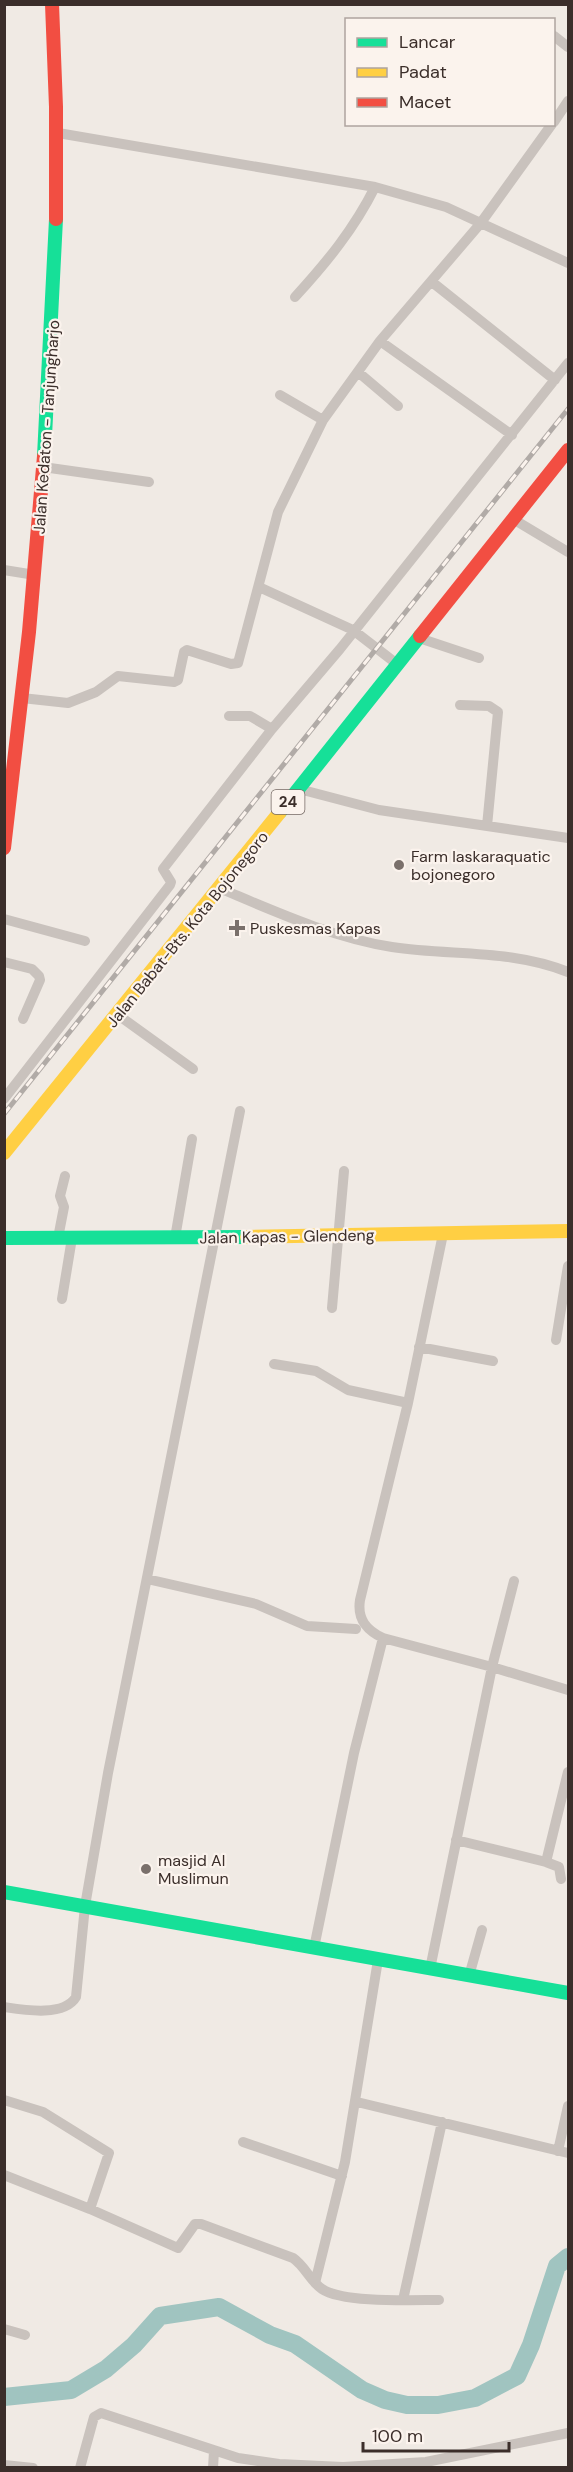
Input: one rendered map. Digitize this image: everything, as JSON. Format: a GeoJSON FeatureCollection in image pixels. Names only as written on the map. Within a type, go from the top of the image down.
{"type":"FeatureCollection","features":[{"type":"Feature","properties":{"kind":"main road","name":"Jalan Kedaton - Tanjungharjo"},"geometry":{"type":"LineString","coordinates":[[4,848],[35,575],[53,314],[58,133],[52,4]]}},
{"type":"Feature","properties":{"kind":"main road","name":"Jalan Babat-Bts. Kota Bojonegoro"},"geometry":{"type":"LineString","coordinates":[[4,1153],[118,1015],[568,450]]}},
{"type":"Feature","properties":{"kind":"main road","name":"Jalan Kapas - Glendeng"},"geometry":{"type":"LineString","coordinates":[[4,1238],[175,1238],[568,1231]]}},
{"type":"Feature","properties":{"kind":"main road"},"geometry":{"type":"LineString","coordinates":[[4,1892],[568,1993]]}},
{"type":"Feature","properties":{"kind":"street"},"geometry":{"type":"LineString","coordinates":[[555,37],[568,47]]}},
{"type":"Feature","properties":{"kind":"street"},"geometry":{"type":"LineString","coordinates":[[555,119],[568,100]]}},
{"type":"Feature","properties":{"kind":"street"},"geometry":{"type":"LineString","coordinates":[[22,698],[68,703],[96,692],[118,676],[174,682],[178,680],[184,652],[187,650],[237,664],[278,512],[323,420],[380,341],[480,224],[550,126]]}},
{"type":"Feature","properties":{"kind":"street"},"geometry":{"type":"LineString","coordinates":[[58,133],[375,187],[428,200],[568,263]]}},
{"type":"Feature","properties":{"kind":"street"},"geometry":{"type":"LineString","coordinates":[[295,297],[357,223],[375,187]]}},
{"type":"Feature","properties":{"kind":"street"},"geometry":{"type":"LineString","coordinates":[[432,282],[555,380]]}},
{"type":"Feature","properties":{"kind":"street"},"geometry":{"type":"LineString","coordinates":[[380,341],[513,435]]}},
{"type":"Feature","properties":{"kind":"street"},"geometry":{"type":"LineString","coordinates":[[4,1100],[170,885],[163,869],[272,729],[513,435],[568,363]]}},
{"type":"Feature","properties":{"kind":"street"},"geometry":{"type":"LineString","coordinates":[[358,372],[398,406]]}},
{"type":"Feature","properties":{"kind":"street"},"geometry":{"type":"LineString","coordinates":[[280,395],[323,420]]}},
{"type":"Feature","properties":{"kind":"street"},"geometry":{"type":"LineString","coordinates":[[44,467],[149,482]]}},
{"type":"Feature","properties":{"kind":"street"},"geometry":{"type":"LineString","coordinates":[[513,519],[568,552]]}},
{"type":"Feature","properties":{"kind":"street"},"geometry":{"type":"LineString","coordinates":[[4,570],[35,575]]}},
{"type":"Feature","properties":{"kind":"street"},"geometry":{"type":"LineString","coordinates":[[259,587],[353,630],[397,664]]}},
{"type":"Feature","properties":{"kind":"street"},"geometry":{"type":"LineString","coordinates":[[419,638],[478,658]]}},
{"type":"Feature","properties":{"kind":"street"},"geometry":{"type":"LineString","coordinates":[[460,705],[489,706],[498,712],[487,826]]}},
{"type":"Feature","properties":{"kind":"street"},"geometry":{"type":"LineString","coordinates":[[228,716],[250,716],[272,729]]}},
{"type":"Feature","properties":{"kind":"street"},"geometry":{"type":"LineString","coordinates":[[299,789],[358,806],[568,838]]}},
{"type":"Feature","properties":{"kind":"street"},"geometry":{"type":"LineString","coordinates":[[219,888],[274,911],[376,944],[498,955],[568,972]]}},
{"type":"Feature","properties":{"kind":"street"},"geometry":{"type":"LineString","coordinates":[[4,918],[84,941]]}},
{"type":"Feature","properties":{"kind":"street"},"geometry":{"type":"LineString","coordinates":[[4,962],[32,969],[39,975],[40,980],[22,1019]]}},
{"type":"Feature","properties":{"kind":"street"},"geometry":{"type":"LineString","coordinates":[[118,1015],[194,1069]]}},
{"type":"Feature","properties":{"kind":"street"},"geometry":{"type":"LineString","coordinates":[[4,2007],[32,2010],[63,2008],[72,2004],[76,1998],[85,1906],[240,1111]]}},
{"type":"Feature","properties":{"kind":"street"},"geometry":{"type":"LineString","coordinates":[[175,1238],[192,1139]]}},
{"type":"Feature","properties":{"kind":"street"},"geometry":{"type":"LineString","coordinates":[[332,1308],[344,1171]]}},
{"type":"Feature","properties":{"kind":"street"},"geometry":{"type":"LineString","coordinates":[[62,1299],[65,1238],[64,1207],[60,1196],[64,1176]]}},
{"type":"Feature","properties":{"kind":"street"},"geometry":{"type":"LineString","coordinates":[[356,1629],[354,1622],[359,1611],[408,1403],[443,1234]]}},
{"type":"Feature","properties":{"kind":"street"},"geometry":{"type":"LineString","coordinates":[[556,1340],[568,1266]]}},
{"type":"Feature","properties":{"kind":"street"},"geometry":{"type":"LineString","coordinates":[[420,1347],[493,1361]]}},
{"type":"Feature","properties":{"kind":"street"},"geometry":{"type":"LineString","coordinates":[[274,1364],[316,1371],[348,1390],[408,1403]]}},
{"type":"Feature","properties":{"kind":"street"},"geometry":{"type":"LineString","coordinates":[[147,1579],[256,1604],[307,1626],[356,1629],[568,1689]]}},
{"type":"Feature","properties":{"kind":"street"},"geometry":{"type":"LineString","coordinates":[[430,1969],[492,1667],[514,1581]]}},
{"type":"Feature","properties":{"kind":"street"},"geometry":{"type":"LineString","coordinates":[[359,1611],[366,1626],[379,1635]]}},
{"type":"Feature","properties":{"kind":"street"},"geometry":{"type":"LineString","coordinates":[[314,1948],[379,1635]]}},
{"type":"Feature","properties":{"kind":"street"},"geometry":{"type":"LineString","coordinates":[[546,1862],[568,1772]]}},
{"type":"Feature","properties":{"kind":"street"},"geometry":{"type":"LineString","coordinates":[[456,1840],[546,1862],[559,1867],[561,1879]]}},
{"type":"Feature","properties":{"kind":"street"},"geometry":{"type":"LineString","coordinates":[[469,1976],[482,1930]]}},
{"type":"Feature","properties":{"kind":"street"},"geometry":{"type":"LineString","coordinates":[[315,2283],[342,2176],[357,2102],[378,1960]]}},
{"type":"Feature","properties":{"kind":"street"},"geometry":{"type":"LineString","coordinates":[[4,2100],[43,2112],[109,2152],[90,2209]]}},
{"type":"Feature","properties":{"kind":"street"},"geometry":{"type":"LineString","coordinates":[[357,2102],[563,2152],[568,2106]]}},
{"type":"Feature","properties":{"kind":"street"},"geometry":{"type":"LineString","coordinates":[[403,2300],[442,2122]]}},
{"type":"Feature","properties":{"kind":"street"},"geometry":{"type":"LineString","coordinates":[[243,2142],[342,2176]]}},
{"type":"Feature","properties":{"kind":"street"},"geometry":{"type":"LineString","coordinates":[[4,2175],[90,2209],[178,2248],[195,2224],[201,2224],[293,2258],[302,2264],[315,2283],[326,2291],[403,2300],[439,2300]]}},
{"type":"Feature","properties":{"kind":"street"},"geometry":{"type":"LineString","coordinates":[[4,2329],[25,2335]]}},
{"type":"Feature","properties":{"kind":"street"},"geometry":{"type":"LineString","coordinates":[[80,2468],[94,2416],[101,2413],[214,2451],[279,2464],[363,2467],[426,2462],[568,2433]]}},
{"type":"Feature","properties":{"kind":"street"},"geometry":{"type":"LineString","coordinates":[[213,2468],[214,2451]]}},
{"type":"Feature","properties":{"kind":"street"},"geometry":{"type":"LineString","coordinates":[[4,2465],[33,2468]]}},
{"type":"Feature","properties":{"kind":"waterway"},"geometry":{"type":"LineString","coordinates":[[4,2397],[71,2390],[106,2369],[134,2345],[160,2316],[219,2307],[270,2335],[295,2344],[362,2390],[385,2400],[407,2405],[438,2405],[475,2398],[517,2376],[531,2345],[557,2266],[568,2257]]}},
{"type":"Feature","properties":{"kind":"railway"},"geometry":{"type":"LineString","coordinates":[[4,1114],[568,409]]}},
{"type":"Feature","properties":{"kind":"traffic: fast"},"geometry":{"type":"LineString","coordinates":[[44,456],[56,219]]}},
{"type":"Feature","properties":{"kind":"traffic: fast"},"geometry":{"type":"LineString","coordinates":[[280,812],[420,636]]}},
{"type":"Feature","properties":{"kind":"traffic: fast"},"geometry":{"type":"LineString","coordinates":[[4,1238],[247,1237]]}},
{"type":"Feature","properties":{"kind":"traffic: fast"},"geometry":{"type":"LineString","coordinates":[[4,1892],[568,1993]]}},
{"type":"Feature","properties":{"kind":"traffic: slow"},"geometry":{"type":"LineString","coordinates":[[4,1153],[280,812]]}},
{"type":"Feature","properties":{"kind":"traffic: slow"},"geometry":{"type":"LineString","coordinates":[[247,1237],[568,1231]]}},
{"type":"Feature","properties":{"kind":"traffic: jam"},"geometry":{"type":"LineString","coordinates":[[52,4],[56,107],[56,219]]}},
{"type":"Feature","properties":{"kind":"traffic: jam"},"geometry":{"type":"LineString","coordinates":[[420,636],[568,450]]}},
{"type":"Feature","properties":{"kind":"traffic: jam"},"geometry":{"type":"LineString","coordinates":[[4,848],[29,632],[44,456]]}},
{"type":"Feature","properties":{"kind":"place","name":"Farm laskaraquatic bojonegoro"},"geometry":{"type":"Point","coordinates":[399,865]}},
{"type":"Feature","properties":{"kind":"place","name":"Puskesmas Kapas"},"geometry":{"type":"Point","coordinates":[237,928]}},
{"type":"Feature","properties":{"kind":"place","name":"masjid Al Muslimun"},"geometry":{"type":"Point","coordinates":[146,1869]}}]}
